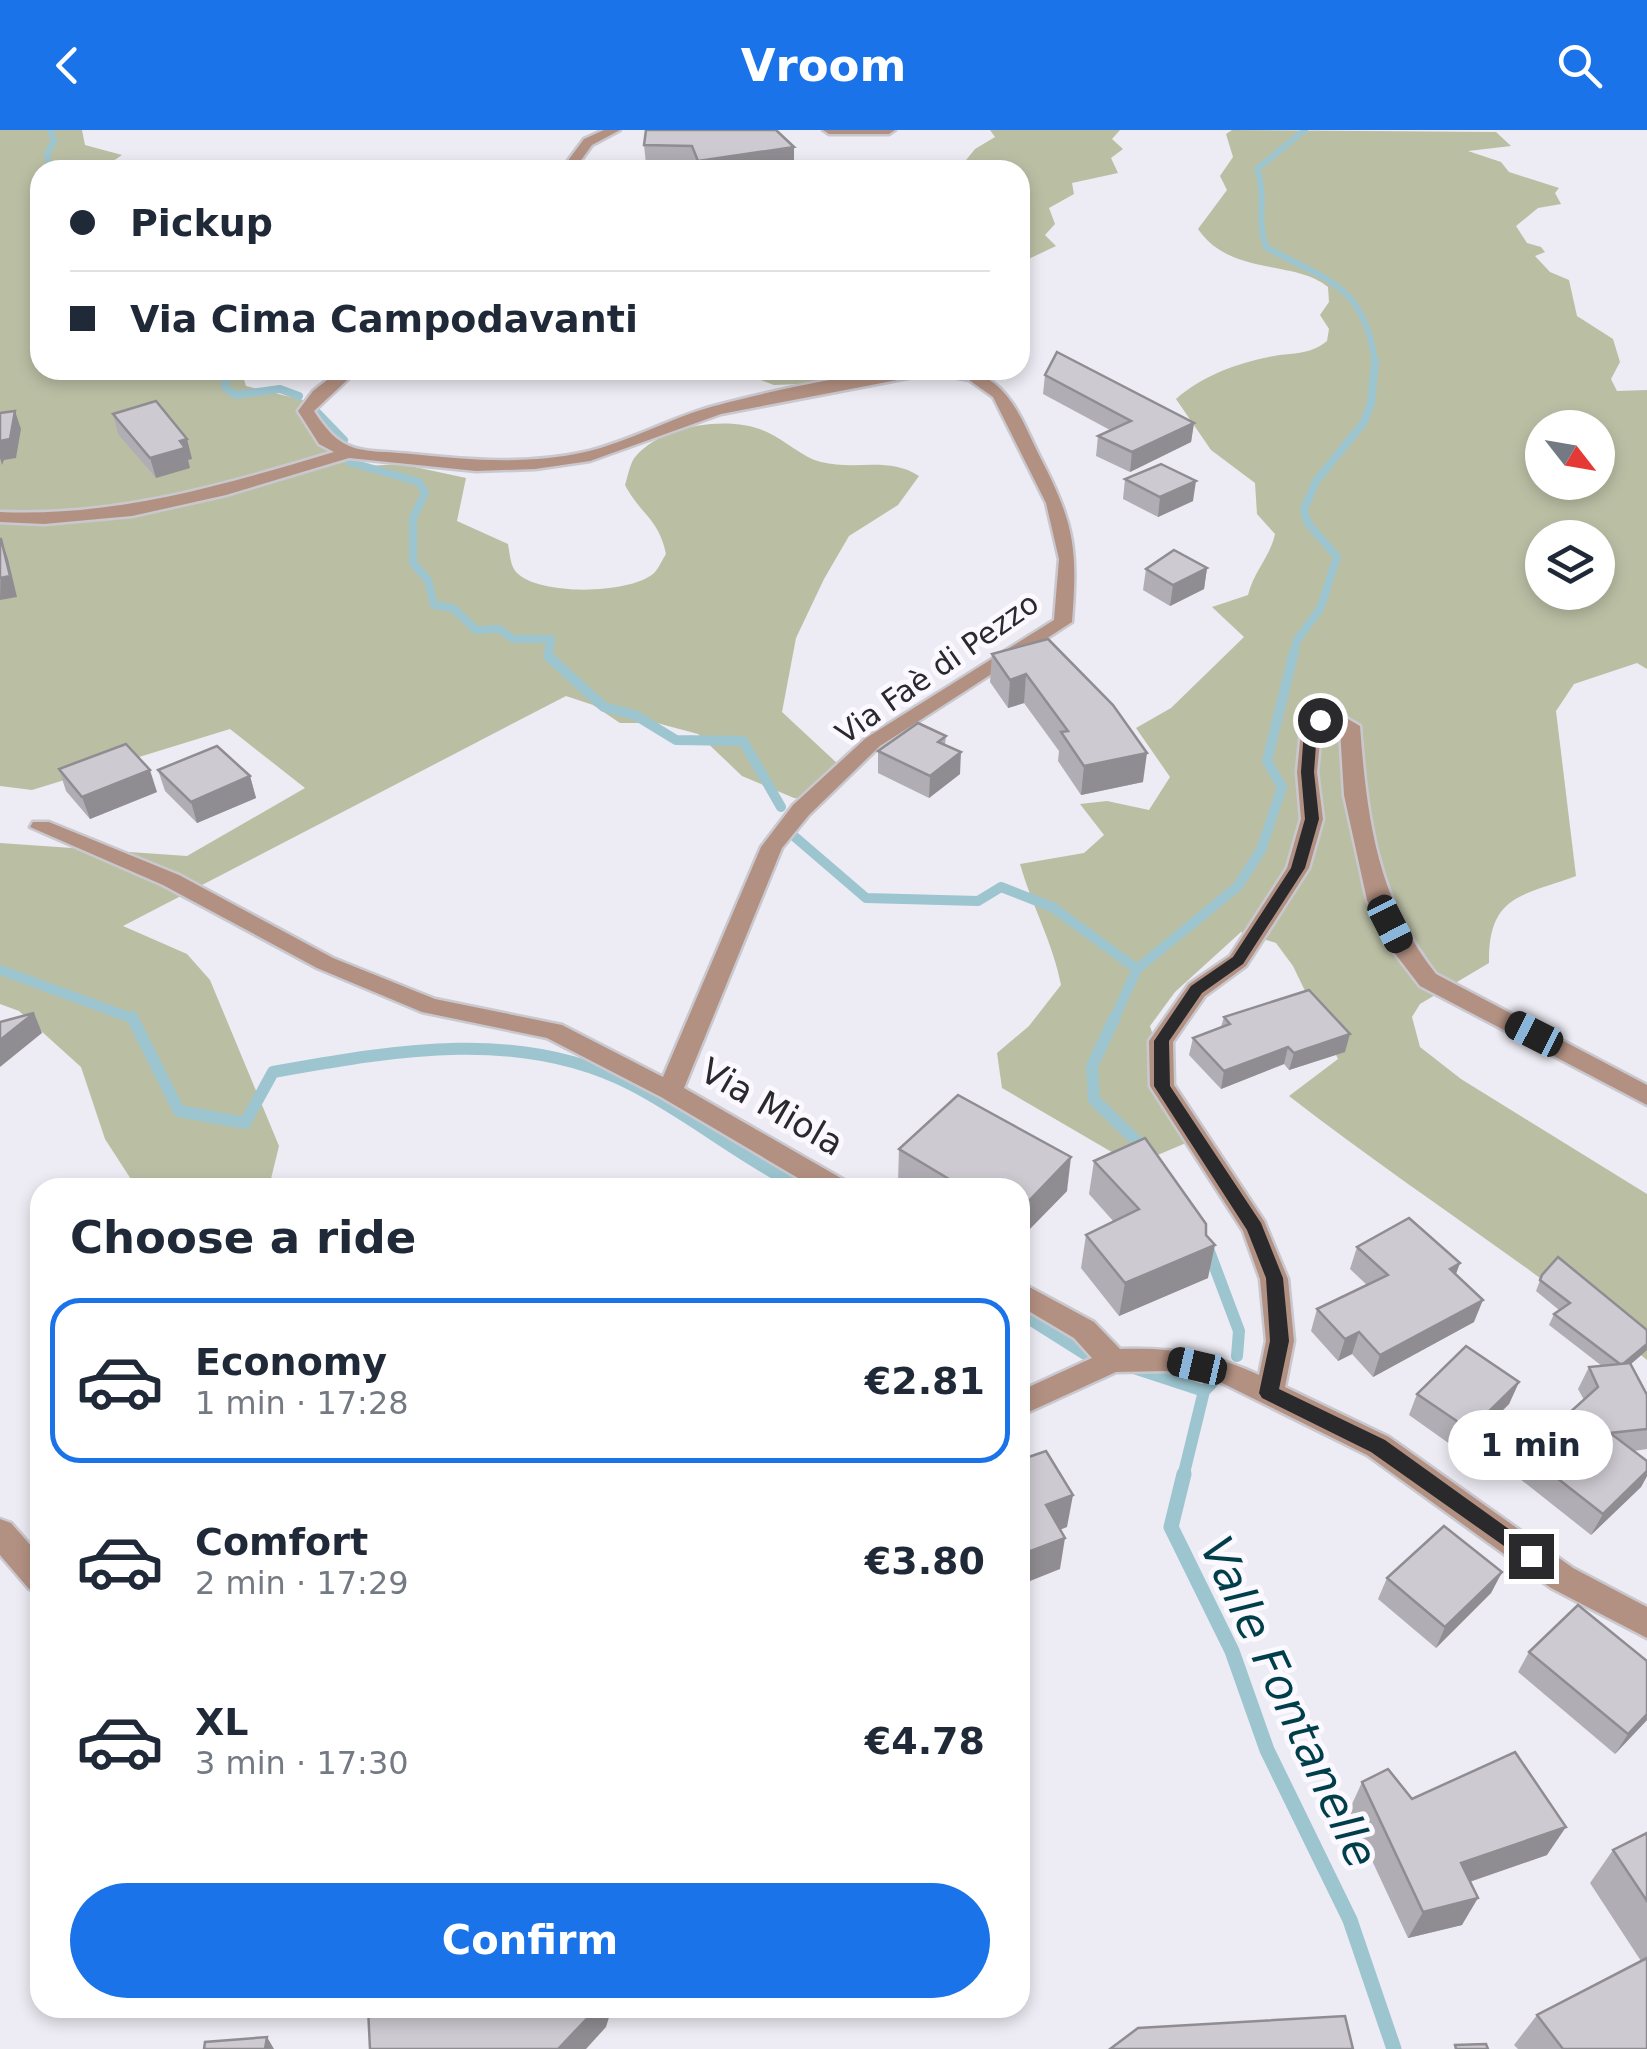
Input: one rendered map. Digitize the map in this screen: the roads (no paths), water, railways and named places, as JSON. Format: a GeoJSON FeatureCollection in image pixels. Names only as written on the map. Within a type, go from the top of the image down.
{"type":"FeatureCollection","features":[{"type":"Feature","properties":{"kind":"street"},"geometry":{"type":"LineString","coordinates":[[574,160],[588,142],[614,130]]}},
{"type":"Feature","properties":{"kind":"street"},"geometry":{"type":"LineString","coordinates":[[829,130],[890,130]]}},
{"type":"Feature","properties":{"kind":"street"},"geometry":{"type":"LineString","coordinates":[[337,380],[306,411],[325,441],[348,453]]}},
{"type":"Feature","properties":{"kind":"street","name":"Via Faè di Pezzo"},"geometry":{"type":"LineString","coordinates":[[348,453],[476,466],[590,456],[717,410],[871,380]]}},
{"type":"Feature","properties":{"kind":"street","name":"Via Faè di Pezzo"},"geometry":{"type":"LineString","coordinates":[[670,1091],[772,846],[802,810],[874,742],[1064,622],[1068,559],[1055,503],[1018,423],[1000,394],[979,380]]}},
{"type":"Feature","properties":{"kind":"street"},"geometry":{"type":"LineString","coordinates":[[0,517],[44,520],[168,503],[348,453]]}},
{"type":"Feature","properties":{"kind":"street"},"geometry":{"type":"LineString","coordinates":[[1269,1393],[1280,1341],[1274,1278],[1255,1228],[1162,1086],[1162,1041],[1197,990],[1238,961],[1298,868],[1312,819],[1307,772],[1311,730],[1320,720],[1336,718],[1350,726],[1354,795],[1378,900],[1402,947],[1428,980],[1647,1096]]}},
{"type":"Feature","properties":{"kind":"street","name":"Via Miola"},"geometry":{"type":"LineString","coordinates":[[41,827],[172,880],[325,963],[430,1006],[553,1030],[670,1091],[820,1178]]}},
{"type":"Feature","properties":{"kind":"street"},"geometry":{"type":"LineString","coordinates":[[1030,1300],[1084,1330],[1113,1362]]}},
{"type":"Feature","properties":{"kind":"street"},"geometry":{"type":"LineString","coordinates":[[1030,1399],[1113,1362],[1166,1359],[1228,1373],[1378,1446],[1562,1578],[1647,1622]]}},
{"type":"Feature","properties":{"kind":"street"},"geometry":{"type":"LineString","coordinates":[[0,1534],[30,1568]]}},
{"type":"Feature","properties":{"kind":"waterway"},"geometry":{"type":"LineString","coordinates":[[48,160],[54,141],[50,130]]}},
{"type":"Feature","properties":{"kind":"waterway","name":"Valle Fontanelle"},"geometry":{"type":"LineString","coordinates":[[1305,130],[1257,169],[1266,247],[1324,278],[1352,301],[1370,337],[1375,362]]}},
{"type":"Feature","properties":{"kind":"waterway","name":"Valle Fontanelle"},"geometry":{"type":"LineString","coordinates":[[1293,654],[1297,640],[1320,609],[1337,557],[1307,522],[1304,509],[1316,481],[1364,422],[1371,403],[1375,362]]}},
{"type":"Feature","properties":{"kind":"waterway"},"geometry":{"type":"LineString","coordinates":[[226,380],[225,387],[235,395],[280,389],[299,396]]}},
{"type":"Feature","properties":{"kind":"waterway"},"geometry":{"type":"LineString","coordinates":[[316,411],[344,440]]}},
{"type":"Feature","properties":{"kind":"waterway"},"geometry":{"type":"LineString","coordinates":[[349,462],[419,482],[425,493],[413,518],[413,563],[428,580],[434,605],[453,608],[476,630],[499,629],[513,639],[551,639],[548,654]]}},
{"type":"Feature","properties":{"kind":"waterway"},"geometry":{"type":"LineString","coordinates":[[549,652],[548,656],[604,707],[635,715],[676,740],[743,741],[781,807]]}},
{"type":"Feature","properties":{"kind":"waterway","name":"Valle Fontanelle"},"geometry":{"type":"LineString","coordinates":[[1137,969],[1238,886],[1261,850],[1282,787],[1267,761],[1294,652]]}},
{"type":"Feature","properties":{"kind":"waterway"},"geometry":{"type":"LineString","coordinates":[[795,837],[866,898],[978,901],[1001,887],[1052,907],[1137,969]]}},
{"type":"Feature","properties":{"kind":"waterway","name":"Valle Fontanelle"},"geometry":{"type":"LineString","coordinates":[[1114,1019],[1137,969]]}},
{"type":"Feature","properties":{"kind":"waterway"},"geometry":{"type":"LineString","coordinates":[[0,970],[133,1019]]}},
{"type":"Feature","properties":{"kind":"waterway","name":"Valle Fontanelle"},"geometry":{"type":"LineString","coordinates":[[1115,1017],[1092,1066],[1094,1100],[1147,1151]]}},
{"type":"Feature","properties":{"kind":"waterway"},"geometry":{"type":"LineString","coordinates":[[133,1019],[179,1111],[245,1123],[273,1072],[409,1052],[500,1050],[589,1067],[632,1085],[784,1178]]}},
{"type":"Feature","properties":{"kind":"waterway","name":"Valle Fontanelle"},"geometry":{"type":"LineString","coordinates":[[1207,1246],[1239,1331],[1237,1356]]}},
{"type":"Feature","properties":{"kind":"waterway"},"geometry":{"type":"LineString","coordinates":[[1030,1319],[1085,1354]]}},
{"type":"Feature","properties":{"kind":"waterway"},"geometry":{"type":"LineString","coordinates":[[1134,1368],[1204,1391]]}},
{"type":"Feature","properties":{"kind":"waterway","name":"Valle Fontanelle"},"geometry":{"type":"LineString","coordinates":[[1204,1391],[1212,1383]]}},
{"type":"Feature","properties":{"kind":"waterway","name":"Valle Fontanelle"},"geometry":{"type":"LineString","coordinates":[[1183,1477],[1204,1391]]}},
{"type":"Feature","properties":{"kind":"waterway","name":"Valle Fontanelle"},"geometry":{"type":"LineString","coordinates":[[1184,1474],[1171,1527],[1232,1651],[1267,1750],[1350,1920],[1394,2049]]}}]}
